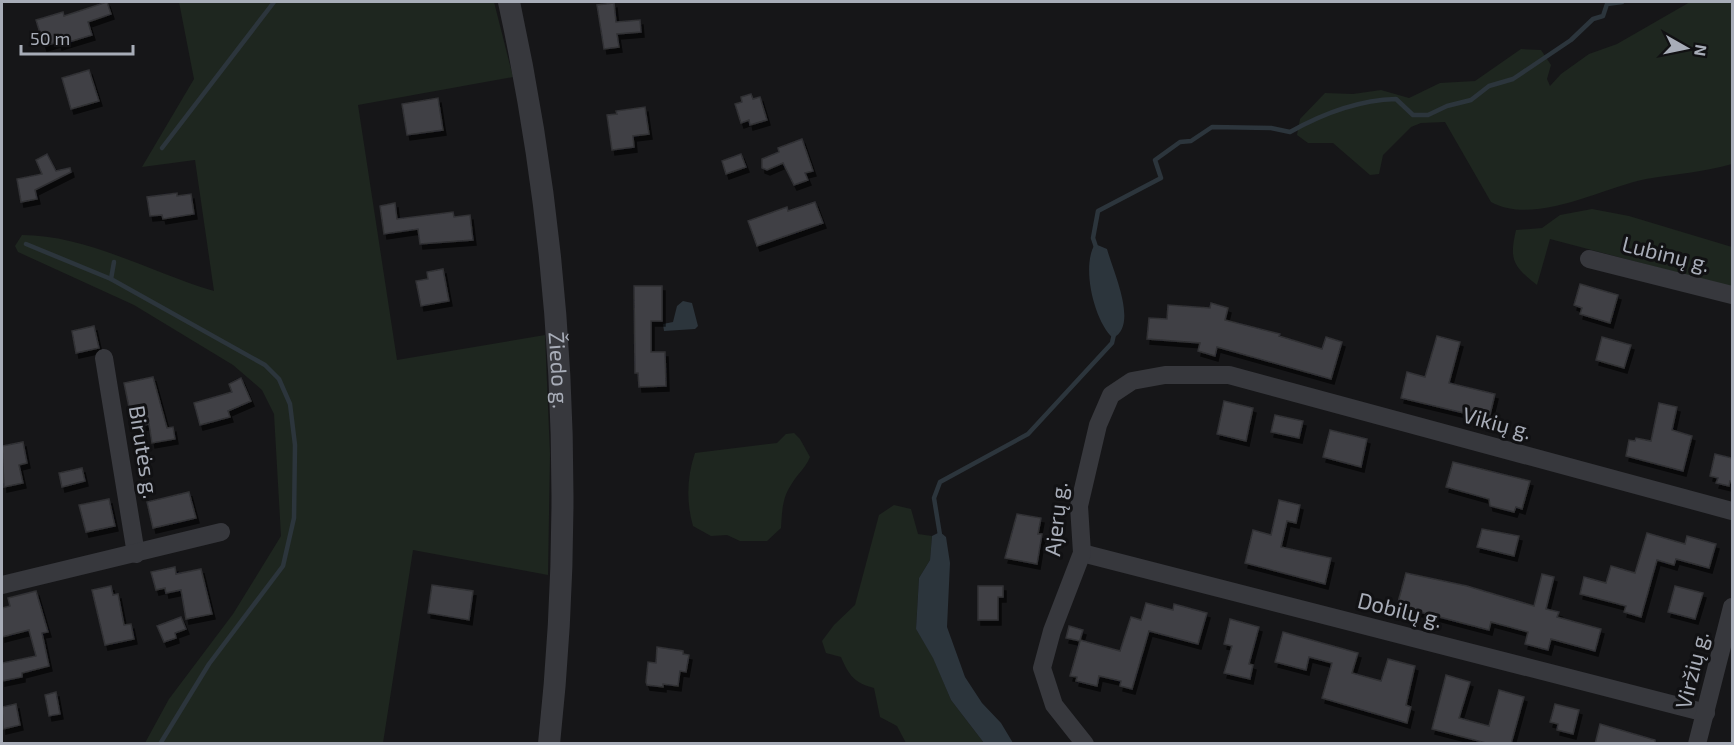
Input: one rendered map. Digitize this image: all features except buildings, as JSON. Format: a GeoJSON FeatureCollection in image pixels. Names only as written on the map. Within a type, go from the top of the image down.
{"type":"FeatureCollection","features":[{"type":"Feature","properties":{"kind":"street","name":"Žiedo g."},"geometry":{"type":"LineString","coordinates":[[509,2],[527,89],[541,176],[560,351],[563,530],[560,622],[549,744]]}},
{"type":"Feature","properties":{"kind":"street","name":"Lubinų g."},"geometry":{"type":"LineString","coordinates":[[1589,259],[1732,295]]}},
{"type":"Feature","properties":{"kind":"street","name":"Birutės g."},"geometry":{"type":"LineString","coordinates":[[104,358],[136,554]]}},
{"type":"Feature","properties":{"kind":"street","name":"Ajerų g."},"geometry":{"type":"LineString","coordinates":[[1085,744],[1054,705],[1042,668],[1052,631],[1082,553],[1078,506],[1098,425],[1111,395],[1132,381],[1165,375],[1229,375],[1250,380]]}},
{"type":"Feature","properties":{"kind":"street","name":"Vikių g."},"geometry":{"type":"LineString","coordinates":[[1250,380],[1732,511]]}},
{"type":"Feature","properties":{"kind":"street"},"geometry":{"type":"LineString","coordinates":[[2,585],[221,532]]}},
{"type":"Feature","properties":{"kind":"street","name":"Dobilų g."},"geometry":{"type":"LineString","coordinates":[[1082,553],[1706,713]]}},
{"type":"Feature","properties":{"kind":"street","name":"Viržių g."},"geometry":{"type":"LineString","coordinates":[[1698,744],[1732,608]]}},
{"type":"Feature","properties":{"kind":"shaded area"},"geometry":{"type":"Polygon","coordinates":[[[179,2],[494,2],[513,77],[358,105],[397,360],[545,335],[550,454],[548,575],[413,550],[383,743],[145,743],[169,699],[233,614],[281,536],[274,414],[262,390],[233,365],[134,305],[18,252],[15,246],[22,235],[71,241],[214,291],[195,160],[142,167],[194,79],[179,2]]]}},
{"type":"Feature","properties":{"kind":"shaded area"},"geometry":{"type":"Polygon","coordinates":[[[1690,2],[1732,2],[1732,164],[1646,179],[1568,203],[1527,210],[1508,208],[1491,202],[1445,122],[1421,123],[1411,127],[1383,155],[1379,174],[1370,175],[1333,143],[1308,143],[1297,135],[1300,119],[1325,93],[1353,94],[1381,90],[1409,98],[1440,83],[1475,81],[1521,49],[1541,50],[1551,65],[1547,79],[1550,86],[1561,74],[1589,54],[1617,44],[1690,2]]]}},
{"type":"Feature","properties":{"kind":"shaded area"},"geometry":{"type":"Polygon","coordinates":[[[1592,209],[1629,216],[1732,247],[1732,287],[1550,239],[1537,285],[1523,273],[1513,256],[1516,230],[1542,228],[1560,215],[1592,209]]]}},
{"type":"Feature","properties":{"kind":"shaded area"},"geometry":{"type":"Polygon","coordinates":[[[1095,244],[1107,249],[1122,297],[1124,322],[1120,332],[1113,338],[1100,319],[1092,293],[1089,266],[1095,244]]]}},
{"type":"Feature","properties":{"kind":"shaded area"},"geometry":{"type":"Polygon","coordinates":[[[683,301],[692,303],[698,326],[695,329],[664,331],[663,324],[673,322],[677,306],[683,301]]]}},
{"type":"Feature","properties":{"kind":"shaded area"},"geometry":{"type":"Polygon","coordinates":[[[794,433],[810,457],[788,490],[783,506],[781,528],[767,541],[740,541],[727,535],[711,536],[693,526],[688,489],[695,453],[777,443],[786,434],[794,433]]]}},
{"type":"Feature","properties":{"kind":"shaded area"},"geometry":{"type":"Polygon","coordinates":[[[894,505],[911,509],[918,534],[932,536],[930,560],[919,578],[916,629],[933,657],[951,700],[984,743],[906,743],[897,726],[880,717],[874,688],[853,678],[841,657],[826,653],[822,641],[834,625],[855,605],[879,515],[894,505]]]}},
{"type":"Feature","properties":{"kind":"shaded area"},"geometry":{"type":"Polygon","coordinates":[[[940,532],[946,537],[950,563],[947,627],[965,677],[982,703],[1001,723],[1013,743],[984,743],[951,700],[933,658],[916,629],[919,578],[930,560],[932,536],[940,532]]]}},
{"type":"Feature","properties":{"kind":"waterway"},"geometry":{"type":"LineString","coordinates":[[162,148],[274,2]]}},
{"type":"Feature","properties":{"kind":"waterway"},"geometry":{"type":"LineString","coordinates":[[1096,247],[1093,238],[1098,211],[1161,178],[1155,160],[1180,142],[1191,141],[1212,127],[1271,128],[1290,132],[1341,109],[1368,102],[1396,99],[1413,115],[1428,115],[1447,106],[1471,100],[1489,86],[1513,79],[1571,40],[1593,19],[1603,16],[1607,4],[1622,2]]}},
{"type":"Feature","properties":{"kind":"waterway"},"geometry":{"type":"LineString","coordinates":[[26,244],[111,279],[265,365],[279,379],[290,404],[295,445],[294,518],[283,566],[209,664],[160,744]]}},
{"type":"Feature","properties":{"kind":"waterway"},"geometry":{"type":"LineString","coordinates":[[111,279],[114,262]]}},
{"type":"Feature","properties":{"kind":"waterway"},"geometry":{"type":"LineString","coordinates":[[940,535],[934,498],[940,482],[1028,434],[1112,343],[1114,334]]}}]}
